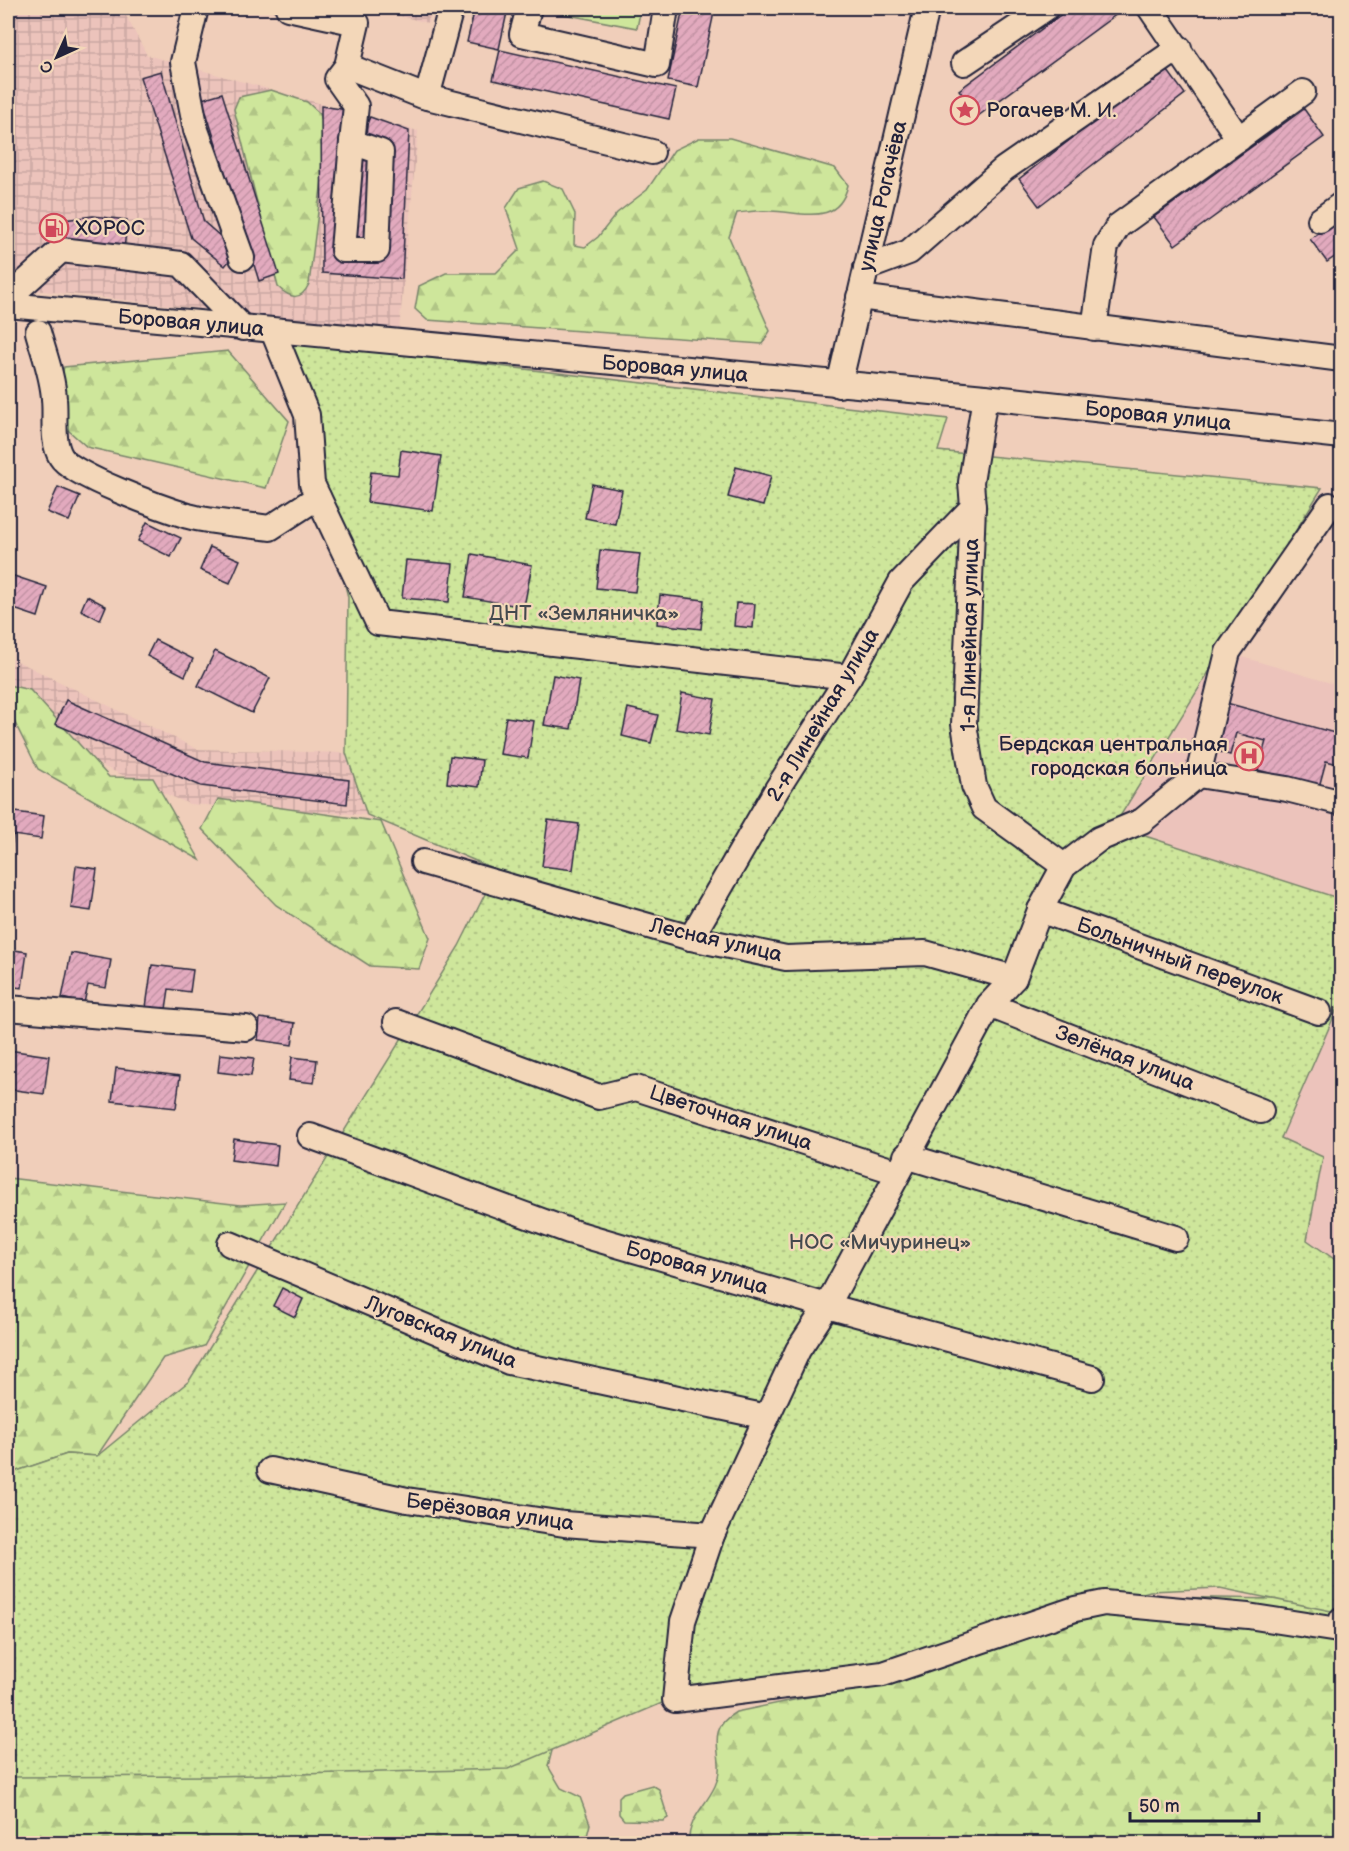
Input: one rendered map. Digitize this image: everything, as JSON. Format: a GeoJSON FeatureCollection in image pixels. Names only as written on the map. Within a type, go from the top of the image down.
{"type":"FeatureCollection","features":[{"type":"Feature","properties":{"kind":"street"},"geometry":{"type":"LineString","coordinates":[[196,8],[183,62],[196,130],[242,258]]}},
{"type":"Feature","properties":{"kind":"street"},"geometry":{"type":"LineString","coordinates":[[288,8],[357,23],[347,66],[337,79],[356,106],[352,142]]}},
{"type":"Feature","properties":{"kind":"street"},"geometry":{"type":"LineString","coordinates":[[427,97],[451,8]]}},
{"type":"Feature","properties":{"kind":"street"},"geometry":{"type":"LineString","coordinates":[[529,8],[522,34],[657,65],[666,8]]}},
{"type":"Feature","properties":{"kind":"street","name":"улица Рогачёва"},"geometry":{"type":"LineString","coordinates":[[839,385],[927,8]]}},
{"type":"Feature","properties":{"kind":"street"},"geometry":{"type":"LineString","coordinates":[[964,63],[1046,8]]}},
{"type":"Feature","properties":{"kind":"street"},"geometry":{"type":"LineString","coordinates":[[1149,8],[1179,48],[1239,139]]}},
{"type":"Feature","properties":{"kind":"street"},"geometry":{"type":"LineString","coordinates":[[866,268],[909,252],[1004,169],[1179,48]]}},
{"type":"Feature","properties":{"kind":"street"},"geometry":{"type":"LineString","coordinates":[[347,66],[427,97],[652,152]]}},
{"type":"Feature","properties":{"kind":"street"},"geometry":{"type":"LineString","coordinates":[[1094,328],[1106,246],[1118,226],[1303,93]]}},
{"type":"Feature","properties":{"kind":"street"},"geometry":{"type":"LineString","coordinates":[[1320,220],[1341,204]]}},
{"type":"Feature","properties":{"kind":"street"},"geometry":{"type":"LineString","coordinates":[[8,297],[61,250],[182,264],[243,328]]}},
{"type":"Feature","properties":{"kind":"street"},"geometry":{"type":"LineString","coordinates":[[859,297],[1341,359]]}},
{"type":"Feature","properties":{"kind":"street","name":"Боровая улица"},"geometry":{"type":"LineString","coordinates":[[8,305],[985,397],[1341,436]]}},
{"type":"Feature","properties":{"kind":"street"},"geometry":{"type":"LineString","coordinates":[[273,330],[307,415],[312,484],[378,623],[849,676]]}},
{"type":"Feature","properties":{"kind":"street"},"geometry":{"type":"LineString","coordinates":[[38,332],[54,398],[58,452],[73,469],[189,516],[270,528],[318,497]]}},
{"type":"Feature","properties":{"kind":"street","name":"1-я Линейная улица"},"geometry":{"type":"LineString","coordinates":[[985,397],[971,482],[973,507],[964,724],[974,786],[984,808],[1064,866]]}},
{"type":"Feature","properties":{"kind":"street"},"geometry":{"type":"LineString","coordinates":[[1330,505],[1228,652],[1198,775],[1142,821],[1099,838],[1064,866],[1040,910],[1014,978],[989,1005],[827,1306],[798,1350],[712,1535],[683,1621],[675,1700],[883,1674],[1075,1609],[1104,1603],[1248,1616],[1338,1630],[1341,1619]]}},
{"type":"Feature","properties":{"kind":"street","name":"2-я Линейная улица"},"geometry":{"type":"LineString","coordinates":[[691,938],[777,789],[849,676],[901,582],[973,507]]}},
{"type":"Feature","properties":{"kind":"street"},"geometry":{"type":"LineString","coordinates":[[1198,775],[1287,789],[1341,803]]}},
{"type":"Feature","properties":{"kind":"street","name":"Лесная улица"},"geometry":{"type":"LineString","coordinates":[[423,862],[691,938],[786,958],[926,953],[1014,978]]}},
{"type":"Feature","properties":{"kind":"street","name":"Больничный переулок"},"geometry":{"type":"LineString","coordinates":[[1040,910],[1319,1012]]}},
{"type":"Feature","properties":{"kind":"street","name":"Зелёная улица"},"geometry":{"type":"LineString","coordinates":[[989,1005],[1261,1111]]}},
{"type":"Feature","properties":{"kind":"street"},"geometry":{"type":"LineString","coordinates":[[8,1008],[246,1028]]}},
{"type":"Feature","properties":{"kind":"street","name":"Цветочная улица"},"geometry":{"type":"LineString","coordinates":[[396,1022],[599,1097],[636,1088],[902,1164],[1176,1238]]}},
{"type":"Feature","properties":{"kind":"street","name":"Боровая улица"},"geometry":{"type":"LineString","coordinates":[[310,1137],[569,1231],[827,1306],[1092,1378]]}},
{"type":"Feature","properties":{"kind":"street","name":"Луговская улица"},"geometry":{"type":"LineString","coordinates":[[230,1244],[509,1362],[767,1418]]}},
{"type":"Feature","properties":{"kind":"street","name":"Берёзовая улица"},"geometry":{"type":"LineString","coordinates":[[270,1470],[407,1500],[564,1524],[712,1535]]}},
{"type":"Feature","properties":{"kind":"shaded area"},"geometry":{"type":"Polygon","coordinates":[[[8,8],[96,8],[125,14],[147,55],[418,131],[399,331],[8,287],[8,8]]]}},
{"type":"Feature","properties":{"kind":"shaded area"},"geometry":{"type":"Polygon","coordinates":[[[369,8],[432,8],[428,23],[369,8]]]}},
{"type":"Feature","properties":{"kind":"shaded area","name":"Бердская центральная городская больница"},"geometry":{"type":"Polygon","coordinates":[[[1222,651],[1341,686],[1341,899],[1114,827],[1222,651]]]}},
{"type":"Feature","properties":{"kind":"shaded area"},"geometry":{"type":"Polygon","coordinates":[[[13,659],[197,749],[346,753],[367,815],[189,804],[8,725],[8,685],[13,659]]]}},
{"type":"Feature","properties":{"kind":"shaded area"},"geometry":{"type":"Polygon","coordinates":[[[1341,1000],[1341,1264],[1307,1240],[1323,1157],[1281,1139],[1341,1000]]]}},
{"type":"Feature","properties":{"kind":"green space"},"geometry":{"type":"Polygon","coordinates":[[[564,8],[641,8],[637,28],[558,13],[564,8]]]}},
{"type":"Feature","properties":{"kind":"green space"},"geometry":{"type":"Polygon","coordinates":[[[271,90],[307,102],[320,114],[327,139],[309,284],[299,296],[291,296],[278,287],[234,109],[239,97],[271,90]]]}},
{"type":"Feature","properties":{"kind":"green space"},"geometry":{"type":"Polygon","coordinates":[[[699,138],[730,138],[835,168],[848,185],[843,198],[836,207],[827,212],[816,214],[762,211],[737,213],[729,237],[770,331],[762,344],[427,320],[415,309],[419,286],[446,273],[496,273],[520,249],[506,208],[519,188],[543,181],[563,189],[575,214],[574,245],[585,247],[598,237],[617,213],[647,190],[674,150],[699,138]]]}},
{"type":"Feature","properties":{"kind":"green space","name":"НОС «Мичуринец»"},"geometry":{"type":"Polygon","coordinates":[[[278,340],[948,419],[938,451],[1322,488],[1114,826],[1341,899],[1341,1000],[1281,1138],[1323,1157],[1307,1240],[1341,1264],[1341,1613],[1220,1588],[1150,1591],[926,1656],[816,1678],[662,1703],[508,1769],[214,1776],[8,1777],[8,1474],[67,1454],[97,1456],[189,1381],[459,946],[497,870],[367,815],[346,753],[348,597],[295,388],[278,340]]]}},
{"type":"Feature","properties":{"kind":"green space"},"geometry":{"type":"Polygon","coordinates":[[[228,351],[289,421],[266,488],[87,447],[50,414],[64,367],[228,351]]]}},
{"type":"Feature","properties":{"kind":"green space"},"geometry":{"type":"Polygon","coordinates":[[[8,685],[30,690],[109,777],[153,778],[200,860],[38,769],[8,709],[8,685]]]}},
{"type":"Feature","properties":{"kind":"green space"},"geometry":{"type":"Polygon","coordinates":[[[218,799],[381,822],[430,938],[419,969],[370,966],[276,905],[202,829],[218,799]]]}},
{"type":"Feature","properties":{"kind":"green space"},"geometry":{"type":"Polygon","coordinates":[[[8,1178],[241,1205],[285,1202],[204,1346],[163,1358],[97,1456],[67,1454],[8,1474],[8,1178]]]}},
{"type":"Feature","properties":{"kind":"green space"},"geometry":{"type":"Polygon","coordinates":[[[1156,1597],[1341,1600],[1341,1843],[688,1844],[695,1819],[715,1786],[719,1765],[717,1737],[720,1728],[725,1720],[736,1712],[915,1675],[1156,1597]]]}},
{"type":"Feature","properties":{"kind":"green space"},"geometry":{"type":"Polygon","coordinates":[[[8,1705],[553,1747],[548,1766],[561,1788],[580,1797],[590,1824],[585,1844],[8,1844],[8,1705]]]}},
{"type":"Feature","properties":{"kind":"green space"},"geometry":{"type":"Polygon","coordinates":[[[652,1785],[659,1789],[668,1818],[663,1821],[624,1820],[619,1814],[619,1797],[623,1793],[652,1785]]]}},
{"type":"Feature","properties":{"kind":"building"},"geometry":{"type":"Polygon","coordinates":[[[475,8],[508,8],[499,49],[467,42],[475,8]]]}},
{"type":"Feature","properties":{"kind":"building"},"geometry":{"type":"Polygon","coordinates":[[[683,8],[715,8],[698,87],[668,81],[683,8]]]}},
{"type":"Feature","properties":{"kind":"building"},"geometry":{"type":"Polygon","coordinates":[[[1070,8],[1125,8],[978,116],[959,90],[1070,8]]]}},
{"type":"Feature","properties":{"kind":"building"},"geometry":{"type":"Polygon","coordinates":[[[500,50],[676,89],[669,119],[493,80],[500,50]]]}},
{"type":"Feature","properties":{"kind":"building"},"geometry":{"type":"Polygon","coordinates":[[[1165,67],[1185,94],[1039,206],[1019,179],[1165,67]]]}},
{"type":"Feature","properties":{"kind":"building"},"geometry":{"type":"Polygon","coordinates":[[[161,71],[204,222],[237,251],[225,266],[191,238],[140,77],[161,71]]]}},
{"type":"Feature","properties":{"kind":"building"},"geometry":{"type":"Polygon","coordinates":[[[222,93],[279,274],[259,281],[202,99],[222,93]]]}},
{"type":"Feature","properties":{"kind":"building"},"geometry":{"type":"Polygon","coordinates":[[[321,106],[354,111],[353,132],[341,128],[340,257],[386,259],[388,145],[362,135],[370,117],[409,131],[402,279],[322,273],[321,106]]]}},
{"type":"Feature","properties":{"kind":"building"},"geometry":{"type":"Polygon","coordinates":[[[1304,109],[1324,137],[1175,245],[1154,217],[1304,109]]]}},
{"type":"Feature","properties":{"kind":"building"},"geometry":{"type":"Polygon","coordinates":[[[355,152],[372,155],[370,244],[352,244],[355,152]]]}},
{"type":"Feature","properties":{"kind":"building"},"geometry":{"type":"Polygon","coordinates":[[[93,216],[127,220],[124,250],[89,247],[63,238],[64,220],[93,216]]]}},
{"type":"Feature","properties":{"kind":"building"},"geometry":{"type":"Polygon","coordinates":[[[1342,217],[1342,252],[1327,262],[1310,239],[1342,217]]]}},
{"type":"Feature","properties":{"kind":"building","name":"ХОРОС"},"geometry":{"type":"Polygon","coordinates":[[[45,219],[64,220],[63,238],[44,236],[45,219]]]}},
{"type":"Feature","properties":{"kind":"building"},"geometry":{"type":"Polygon","coordinates":[[[401,450],[441,456],[433,511],[367,502],[371,472],[398,475],[401,450]]]}},
{"type":"Feature","properties":{"kind":"building"},"geometry":{"type":"Polygon","coordinates":[[[736,467],[771,476],[763,506],[728,497],[736,467]]]}},
{"type":"Feature","properties":{"kind":"building"},"geometry":{"type":"Polygon","coordinates":[[[592,484],[622,490],[615,524],[585,518],[592,484]]]}},
{"type":"Feature","properties":{"kind":"building"},"geometry":{"type":"Polygon","coordinates":[[[58,487],[80,496],[69,521],[47,512],[58,487]]]}},
{"type":"Feature","properties":{"kind":"building"},"geometry":{"type":"Polygon","coordinates":[[[147,522],[181,538],[171,557],[138,541],[147,522]]]}},
{"type":"Feature","properties":{"kind":"building"},"geometry":{"type":"Polygon","coordinates":[[[210,547],[240,560],[230,583],[200,570],[210,547]]]}},
{"type":"Feature","properties":{"kind":"building"},"geometry":{"type":"Polygon","coordinates":[[[600,550],[640,554],[635,592],[596,588],[600,550]]]}},
{"type":"Feature","properties":{"kind":"building"},"geometry":{"type":"Polygon","coordinates":[[[472,554],[532,565],[524,607],[465,597],[472,554]]]}},
{"type":"Feature","properties":{"kind":"building"},"geometry":{"type":"Polygon","coordinates":[[[406,560],[453,564],[449,602],[402,598],[406,560]]]}},
{"type":"Feature","properties":{"kind":"building"},"geometry":{"type":"Polygon","coordinates":[[[8,574],[47,587],[38,617],[8,607],[8,574]]]}},
{"type":"Feature","properties":{"kind":"building"},"geometry":{"type":"Polygon","coordinates":[[[660,595],[704,600],[701,629],[657,624],[660,595]]]}},
{"type":"Feature","properties":{"kind":"building"},"geometry":{"type":"Polygon","coordinates":[[[87,596],[106,606],[100,620],[81,610],[87,596]]]}},
{"type":"Feature","properties":{"kind":"building"},"geometry":{"type":"Polygon","coordinates":[[[736,603],[755,604],[753,628],[734,626],[736,603]]]}},
{"type":"Feature","properties":{"kind":"building"},"geometry":{"type":"Polygon","coordinates":[[[155,640],[193,659],[185,676],[147,656],[155,640]]]}},
{"type":"Feature","properties":{"kind":"building"},"geometry":{"type":"Polygon","coordinates":[[[215,651],[270,678],[252,713],[198,686],[215,651]]]}},
{"type":"Feature","properties":{"kind":"building"},"geometry":{"type":"Polygon","coordinates":[[[553,675],[579,680],[571,729],[544,725],[553,675]]]}},
{"type":"Feature","properties":{"kind":"building"},"geometry":{"type":"Polygon","coordinates":[[[682,693],[715,699],[709,735],[676,729],[682,693]]]}},
{"type":"Feature","properties":{"kind":"building"},"geometry":{"type":"Polygon","coordinates":[[[66,700],[205,762],[349,780],[347,804],[201,786],[55,724],[66,700]]]}},
{"type":"Feature","properties":{"kind":"building"},"geometry":{"type":"Polygon","coordinates":[[[1223,702],[1342,735],[1342,765],[1326,761],[1319,787],[1258,770],[1266,741],[1236,733],[1230,755],[1210,749],[1223,702]]]}},
{"type":"Feature","properties":{"kind":"building"},"geometry":{"type":"Polygon","coordinates":[[[628,708],[658,715],[651,743],[622,736],[628,708]]]}},
{"type":"Feature","properties":{"kind":"building"},"geometry":{"type":"Polygon","coordinates":[[[506,717],[534,721],[528,758],[500,754],[506,717]]]}},
{"type":"Feature","properties":{"kind":"building"},"geometry":{"type":"Polygon","coordinates":[[[450,756],[482,760],[479,787],[447,783],[450,756]]]}},
{"type":"Feature","properties":{"kind":"building"},"geometry":{"type":"Polygon","coordinates":[[[8,811],[44,816],[41,839],[13,835],[10,874],[8,874],[8,811]]]}},
{"type":"Feature","properties":{"kind":"building"},"geometry":{"type":"Polygon","coordinates":[[[548,820],[579,824],[573,870],[542,866],[548,820]]]}},
{"type":"Feature","properties":{"kind":"building"},"geometry":{"type":"Polygon","coordinates":[[[76,866],[97,869],[91,911],[71,908],[76,866]]]}},
{"type":"Feature","properties":{"kind":"building"},"geometry":{"type":"Polygon","coordinates":[[[8,949],[27,952],[22,988],[8,986],[8,949]]]}},
{"type":"Feature","properties":{"kind":"building"},"geometry":{"type":"Polygon","coordinates":[[[71,953],[111,960],[106,988],[88,985],[84,1003],[62,998],[71,953]]]}},
{"type":"Feature","properties":{"kind":"building"},"geometry":{"type":"Polygon","coordinates":[[[152,965],[193,970],[190,992],[169,989],[166,1009],[146,1007],[152,965]]]}},
{"type":"Feature","properties":{"kind":"building"},"geometry":{"type":"Polygon","coordinates":[[[260,1018],[295,1023],[292,1045],[258,1040],[260,1018]]]}},
{"type":"Feature","properties":{"kind":"building"},"geometry":{"type":"Polygon","coordinates":[[[8,1050],[49,1056],[44,1094],[8,1089],[8,1050]]]}},
{"type":"Feature","properties":{"kind":"building"},"geometry":{"type":"Polygon","coordinates":[[[220,1054],[254,1058],[251,1076],[218,1072],[220,1054]]]}},
{"type":"Feature","properties":{"kind":"building"},"geometry":{"type":"Polygon","coordinates":[[[292,1057],[317,1060],[314,1083],[289,1080],[292,1057]]]}},
{"type":"Feature","properties":{"kind":"building"},"geometry":{"type":"Polygon","coordinates":[[[116,1068],[180,1076],[176,1108],[112,1101],[116,1068]]]}},
{"type":"Feature","properties":{"kind":"building"},"geometry":{"type":"Polygon","coordinates":[[[234,1139],[278,1145],[276,1166],[231,1160],[234,1139]]]}},
{"type":"Feature","properties":{"kind":"building"},"geometry":{"type":"Polygon","coordinates":[[[282,1288],[303,1299],[295,1317],[273,1306],[282,1288]]]}},
{"type":"Feature","properties":{"kind":"place","name":"Рогачев М. И."},"geometry":{"type":"Point","coordinates":[965,110]}},
{"type":"Feature","properties":{"kind":"place","name":"ХОРОС"},"geometry":{"type":"Point","coordinates":[54,228]}},
{"type":"Feature","properties":{"kind":"place","name":"Бердская центральная городская больница"},"geometry":{"type":"Point","coordinates":[1249,756]}},
{"type":"Feature","properties":{"kind":"park label","name":"ДНТ «Земляничка»"},"geometry":{"type":"Point","coordinates":[584,613]}}]}
